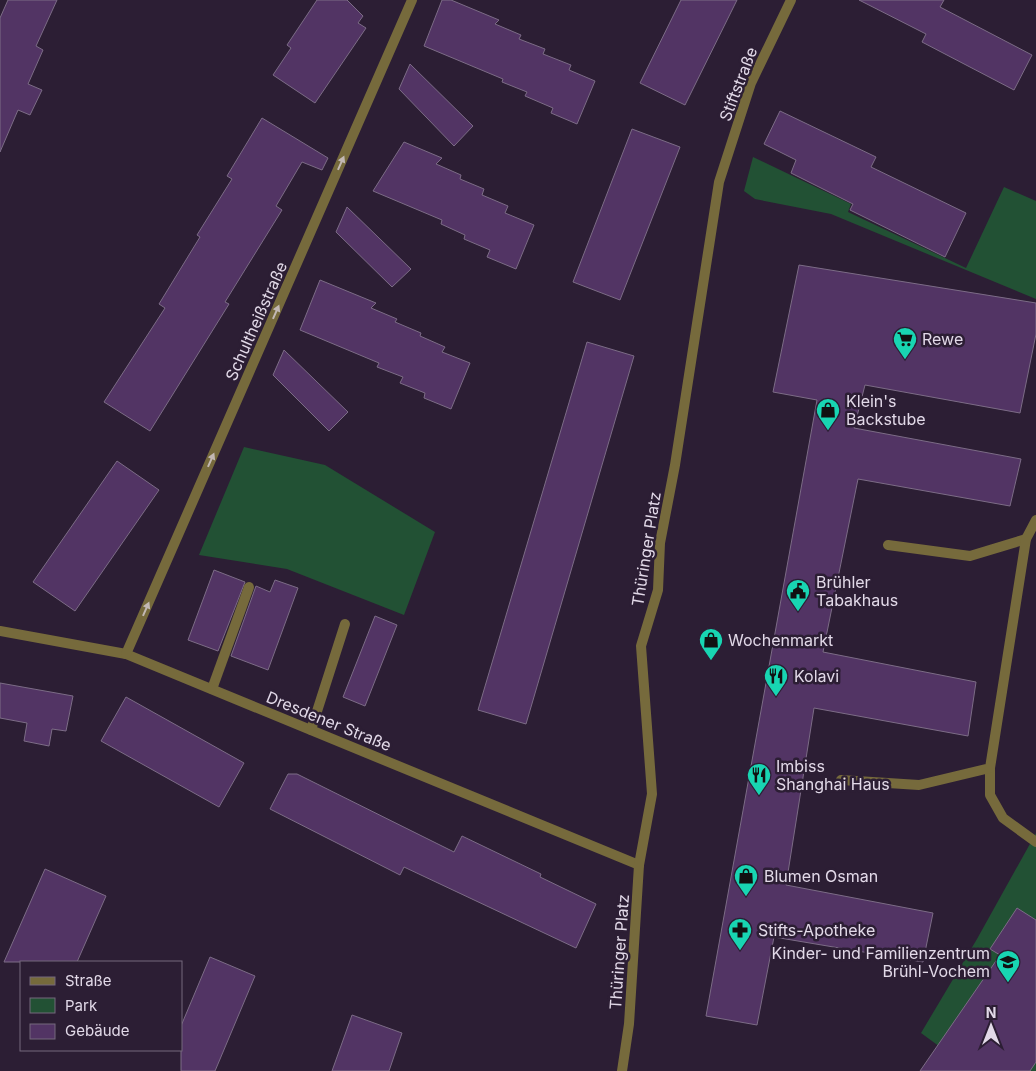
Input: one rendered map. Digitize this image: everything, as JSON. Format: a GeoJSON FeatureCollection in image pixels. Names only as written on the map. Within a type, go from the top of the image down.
{"type":"FeatureCollection","features":[{"type":"Feature","properties":{"kind":"street","name":"Schultheißstraße"},"geometry":{"type":"LineString","coordinates":[[126,654],[412,0]]}},
{"type":"Feature","properties":{"kind":"street","name":"Stiftstraße"},"geometry":{"type":"LineString","coordinates":[[719,182],[750,83],[791,0]]}},
{"type":"Feature","properties":{"kind":"street","name":"Thüringer Platz"},"geometry":{"type":"LineString","coordinates":[[622,1071],[629,1024],[639,865],[652,794],[641,646],[658,590],[660,542],[675,465],[719,182]]}},
{"type":"Feature","properties":{"kind":"street"},"geometry":{"type":"LineString","coordinates":[[1036,520],[1026,539],[990,768],[990,795],[1003,818],[1036,842]]}},
{"type":"Feature","properties":{"kind":"street"},"geometry":{"type":"LineString","coordinates":[[888,545],[970,556],[1026,539]]}},
{"type":"Feature","properties":{"kind":"street"},"geometry":{"type":"LineString","coordinates":[[212,689],[249,587]]}},
{"type":"Feature","properties":{"kind":"street"},"geometry":{"type":"LineString","coordinates":[[311,730],[345,624]]}},
{"type":"Feature","properties":{"kind":"street","name":"Dresdener Straße"},"geometry":{"type":"LineString","coordinates":[[0,631],[126,654],[639,865]]}},
{"type":"Feature","properties":{"kind":"street"},"geometry":{"type":"LineString","coordinates":[[841,780],[919,785],[990,768]]}},
{"type":"Feature","properties":{"kind":"green space"},"geometry":{"type":"Polygon","coordinates":[[[753,157],[851,204],[848,212],[966,268],[1004,187],[1036,201],[1036,299],[831,214],[755,199],[744,191],[753,157]]]}},
{"type":"Feature","properties":{"kind":"green space"},"geometry":{"type":"Polygon","coordinates":[[[244,447],[325,465],[435,532],[404,615],[287,569],[199,555],[244,447]]]}},
{"type":"Feature","properties":{"kind":"green space","name":"Kinder- und Familienzentrum Brühl-Vochem"},"geometry":{"type":"Polygon","coordinates":[[[1036,833],[1036,1071],[973,1071],[921,1033],[977,939],[1036,833]]]}},
{"type":"Feature","properties":{"kind":"building"},"geometry":{"type":"Polygon","coordinates":[[[8,0],[57,0],[36,46],[43,50],[28,84],[42,90],[30,115],[18,110],[0,152],[0,18],[8,0]]]}},
{"type":"Feature","properties":{"kind":"building"},"geometry":{"type":"Polygon","coordinates":[[[317,0],[347,0],[363,16],[358,23],[366,28],[315,103],[273,75],[291,48],[287,45],[317,0]]]}},
{"type":"Feature","properties":{"kind":"building"},"geometry":{"type":"Polygon","coordinates":[[[442,0],[451,0],[499,20],[495,24],[521,35],[519,39],[545,49],[543,54],[571,65],[569,70],[595,81],[577,124],[551,113],[553,108],[525,96],[527,92],[502,82],[503,79],[424,46],[442,0]]]}},
{"type":"Feature","properties":{"kind":"building"},"geometry":{"type":"Polygon","coordinates":[[[681,0],[737,0],[685,105],[640,83],[681,0]]]}},
{"type":"Feature","properties":{"kind":"building"},"geometry":{"type":"Polygon","coordinates":[[[859,0],[944,0],[940,7],[1032,55],[1014,90],[922,42],[926,34],[859,0]]]}},
{"type":"Feature","properties":{"kind":"building"},"geometry":{"type":"Polygon","coordinates":[[[410,64],[473,126],[454,146],[399,89],[410,64]]]}},
{"type":"Feature","properties":{"kind":"building"},"geometry":{"type":"Polygon","coordinates":[[[780,111],[876,157],[871,167],[966,213],[945,257],[850,210],[853,204],[791,173],[796,160],[764,144],[780,111]]]}},
{"type":"Feature","properties":{"kind":"building"},"geometry":{"type":"Polygon","coordinates":[[[262,118],[328,158],[322,170],[302,162],[276,206],[282,210],[225,302],[229,304],[150,431],[104,402],[165,308],[159,304],[200,237],[197,235],[232,179],[227,176],[262,118]]]}},
{"type":"Feature","properties":{"kind":"building"},"geometry":{"type":"Polygon","coordinates":[[[632,129],[680,147],[620,300],[573,282],[632,129]]]}},
{"type":"Feature","properties":{"kind":"building"},"geometry":{"type":"Polygon","coordinates":[[[404,142],[442,158],[436,164],[461,175],[460,179],[484,189],[482,195],[508,206],[505,213],[534,225],[516,269],[487,257],[490,250],[464,239],[465,235],[441,224],[442,220],[373,191],[404,142]]]}},
{"type":"Feature","properties":{"kind":"building"},"geometry":{"type":"Polygon","coordinates":[[[347,207],[411,269],[392,287],[336,232],[347,207]]]}},
{"type":"Feature","properties":{"kind":"building"},"geometry":{"type":"Polygon","coordinates":[[[799,265],[1036,303],[1036,334],[1020,413],[865,385],[854,428],[1021,459],[1010,506],[858,479],[823,652],[976,682],[968,736],[814,708],[786,885],[933,913],[923,962],[774,937],[757,1025],[706,1016],[817,400],[773,392],[799,265]]]}},
{"type":"Feature","properties":{"kind":"building"},"geometry":{"type":"Polygon","coordinates":[[[320,280],[376,303],[371,308],[397,319],[395,322],[421,333],[420,336],[445,347],[442,352],[470,363],[451,409],[424,398],[425,393],[400,383],[403,377],[377,367],[379,363],[300,330],[320,280]]]}},
{"type":"Feature","properties":{"kind":"building"},"geometry":{"type":"Polygon","coordinates":[[[587,342],[634,356],[526,724],[478,710],[587,342]]]}},
{"type":"Feature","properties":{"kind":"building"},"geometry":{"type":"Polygon","coordinates":[[[284,350],[348,412],[329,431],[273,375],[284,350]]]}},
{"type":"Feature","properties":{"kind":"building"},"geometry":{"type":"Polygon","coordinates":[[[117,461],[159,490],[75,611],[33,582],[117,461]]]}},
{"type":"Feature","properties":{"kind":"building"},"geometry":{"type":"Polygon","coordinates":[[[214,570],[245,582],[218,651],[188,640],[214,570]]]}},
{"type":"Feature","properties":{"kind":"building"},"geometry":{"type":"Polygon","coordinates":[[[275,580],[298,588],[268,670],[231,656],[256,586],[270,592],[275,580]]]}},
{"type":"Feature","properties":{"kind":"building"},"geometry":{"type":"Polygon","coordinates":[[[375,616],[397,625],[365,706],[343,697],[375,616]]]}},
{"type":"Feature","properties":{"kind":"building"},"geometry":{"type":"Polygon","coordinates":[[[0,683],[73,696],[66,731],[52,729],[49,746],[24,741],[27,723],[0,718],[0,683]]]}},
{"type":"Feature","properties":{"kind":"building"},"geometry":{"type":"Polygon","coordinates":[[[126,697],[244,763],[219,807],[101,741],[126,697]]]}},
{"type":"Feature","properties":{"kind":"building"},"geometry":{"type":"Polygon","coordinates":[[[288,774],[297,774],[454,852],[462,836],[541,874],[540,877],[596,904],[576,948],[404,867],[400,875],[270,809],[288,774]]]}},
{"type":"Feature","properties":{"kind":"building"},"geometry":{"type":"Polygon","coordinates":[[[45,869],[106,896],[77,961],[4,962],[45,869]]]}},
{"type":"Feature","properties":{"kind":"building","name":"Kinder- und Familienzentrum Brühl-Vochem"},"geometry":{"type":"Polygon","coordinates":[[[1017,908],[1036,920],[1036,1062],[1030,1071],[920,1071],[1000,955],[990,949],[1017,908]]]}},
{"type":"Feature","properties":{"kind":"building"},"geometry":{"type":"Polygon","coordinates":[[[210,957],[255,976],[215,1071],[181,1071],[182,1024],[210,957]]]}},
{"type":"Feature","properties":{"kind":"building"},"geometry":{"type":"Polygon","coordinates":[[[352,1015],[402,1033],[389,1071],[332,1071],[352,1015]]]}},
{"type":"Feature","properties":{"kind":"place","name":"Rewe"},"geometry":{"type":"Point","coordinates":[905,360]}},
{"type":"Feature","properties":{"kind":"place","name":"Klein's Backstube"},"geometry":{"type":"Point","coordinates":[828,431]}},
{"type":"Feature","properties":{"kind":"place","name":"Brühler Tabakhaus"},"geometry":{"type":"Point","coordinates":[798,612]}},
{"type":"Feature","properties":{"kind":"place","name":"Wochenmarkt"},"geometry":{"type":"Point","coordinates":[711,661]}},
{"type":"Feature","properties":{"kind":"place","name":"Kolavi"},"geometry":{"type":"Point","coordinates":[776,697]}},
{"type":"Feature","properties":{"kind":"place","name":"Imbiss Shanghai Haus"},"geometry":{"type":"Point","coordinates":[759,796]}},
{"type":"Feature","properties":{"kind":"place","name":"Blumen Osman"},"geometry":{"type":"Point","coordinates":[746,897]}},
{"type":"Feature","properties":{"kind":"place","name":"Stifts-Apotheke"},"geometry":{"type":"Point","coordinates":[740,951]}},
{"type":"Feature","properties":{"kind":"place","name":"Kinder- und Familienzentrum Brühl-Vochem"},"geometry":{"type":"Point","coordinates":[1008,983]}}]}
